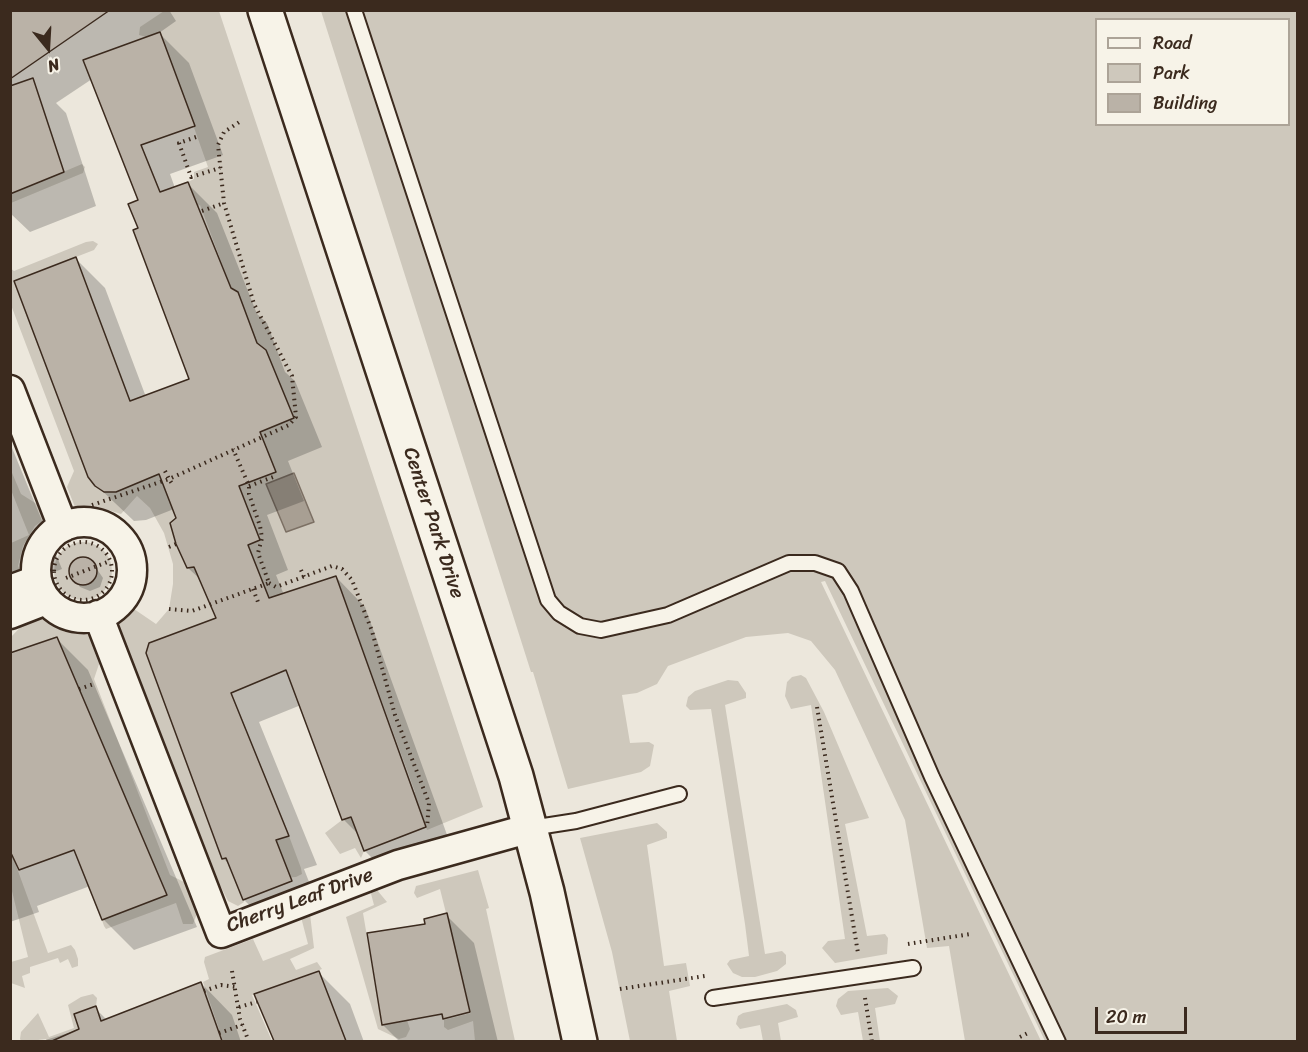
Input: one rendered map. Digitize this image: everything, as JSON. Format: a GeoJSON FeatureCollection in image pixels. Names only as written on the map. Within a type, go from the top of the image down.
{"type":"FeatureCollection","features":[{"type":"Feature","properties":{"kind":"street","name":"Center Park Drive"},"geometry":{"type":"LineString","coordinates":[[265,10],[531,828],[580,1041]]}},
{"type":"Feature","properties":{"kind":"street"},"geometry":{"type":"LineString","coordinates":[[10,390],[63,527]]}},
{"type":"Feature","properties":{"kind":"street"},"geometry":{"type":"LineString","coordinates":[[76,523],[102,525],[117,535],[129,552],[132,567],[127,592],[112,608],[98,615],[88,618],[66,614],[36,567],[42,545],[63,527],[76,523]]}},
{"type":"Feature","properties":{"kind":"street"},"geometry":{"type":"LineString","coordinates":[[10,590],[47,587]]}},
{"type":"Feature","properties":{"kind":"street"},"geometry":{"type":"LineString","coordinates":[[10,614],[47,587]]}},
{"type":"Feature","properties":{"kind":"street","name":"Cherry Leaf Drive"},"geometry":{"type":"LineString","coordinates":[[98,615],[221,933],[398,865],[531,828]]}},
{"type":"Feature","properties":{"kind":"lane"},"geometry":{"type":"LineString","coordinates":[[354,10],[548,600],[559,613],[580,626],[601,630],[668,615],[789,562],[814,563],[838,571],[851,591],[932,777],[1058,1041]]}},
{"type":"Feature","properties":{"kind":"lane"},"geometry":{"type":"LineString","coordinates":[[531,828],[576,821],[679,794]]}},
{"type":"Feature","properties":{"kind":"lane"},"geometry":{"type":"LineString","coordinates":[[713,998],[913,968]]}},
{"type":"Feature","properties":{"kind":"path"},"geometry":{"type":"LineString","coordinates":[[93,505],[169,479],[289,425],[296,417],[292,376],[251,297],[224,202],[218,145],[231,124],[241,121]]}},
{"type":"Feature","properties":{"kind":"path"},"geometry":{"type":"LineString","coordinates":[[196,137],[179,143],[191,177],[220,168]]}},
{"type":"Feature","properties":{"kind":"path"},"geometry":{"type":"LineString","coordinates":[[202,211],[224,202]]}},
{"type":"Feature","properties":{"kind":"path"},"geometry":{"type":"LineString","coordinates":[[233,449],[249,486],[249,494],[262,538],[258,553],[269,583],[276,587],[332,566],[342,569],[352,580],[372,631],[395,715],[429,803],[427,830]]}},
{"type":"Feature","properties":{"kind":"path"},"geometry":{"type":"LineString","coordinates":[[165,471],[173,485]]}},
{"type":"Feature","properties":{"kind":"path"},"geometry":{"type":"LineString","coordinates":[[249,486],[273,477]]}},
{"type":"Feature","properties":{"kind":"path"},"geometry":{"type":"LineString","coordinates":[[86,542],[96,545],[110,561],[109,582],[95,597],[74,598],[61,590],[47,587],[57,559],[62,551],[74,543],[86,542]]}},
{"type":"Feature","properties":{"kind":"path"},"geometry":{"type":"LineString","coordinates":[[169,547],[176,544]]}},
{"type":"Feature","properties":{"kind":"path"},"geometry":{"type":"LineString","coordinates":[[47,587],[110,561]]}},
{"type":"Feature","properties":{"kind":"path"},"geometry":{"type":"LineString","coordinates":[[301,570],[304,577]]}},
{"type":"Feature","properties":{"kind":"path"},"geometry":{"type":"LineString","coordinates":[[169,609],[192,611],[269,583]]}},
{"type":"Feature","properties":{"kind":"path"},"geometry":{"type":"LineString","coordinates":[[253,590],[258,602]]}},
{"type":"Feature","properties":{"kind":"path"},"geometry":{"type":"LineString","coordinates":[[79,689],[94,684]]}},
{"type":"Feature","properties":{"kind":"path"},"geometry":{"type":"LineString","coordinates":[[817,706],[859,960]]}},
{"type":"Feature","properties":{"kind":"path"},"geometry":{"type":"LineString","coordinates":[[232,971],[237,987],[242,1024],[249,1041]]}},
{"type":"Feature","properties":{"kind":"path"},"geometry":{"type":"LineString","coordinates":[[204,991],[221,986],[237,987]]}},
{"type":"Feature","properties":{"kind":"path"},"geometry":{"type":"LineString","coordinates":[[864,990],[872,1041]]}},
{"type":"Feature","properties":{"kind":"path"},"geometry":{"type":"LineString","coordinates":[[239,1007],[257,1002]]}},
{"type":"Feature","properties":{"kind":"path"},"geometry":{"type":"LineString","coordinates":[[219,1033],[242,1024]]}},
{"type":"Feature","properties":{"kind":"path"},"geometry":{"type":"LineString","coordinates":[[1020,1037],[1030,1031]]}},
{"type":"Feature","properties":{"kind":"green space"},"geometry":{"type":"Polygon","coordinates":[[[164,11],[219,11],[483,807],[427,830],[418,806],[356,830],[364,851],[361,858],[355,848],[340,854],[325,833],[342,820],[415,792],[336,576],[149,643],[146,653],[222,859],[289,836],[301,868],[302,874],[296,877],[236,881],[244,902],[238,906],[228,901],[219,883],[119,625],[121,618],[128,610],[134,609],[156,624],[169,609],[173,564],[164,533],[150,508],[137,496],[121,514],[92,505],[75,507],[67,487],[74,471],[11,305],[10,268],[14,271],[86,242],[93,241],[98,244],[94,250],[14,281],[88,477],[104,492],[116,492],[294,418],[257,343],[238,292],[231,288],[200,205],[133,230],[196,203],[188,182],[194,179],[194,172],[208,167],[160,32],[146,37],[139,35],[140,27],[164,11]]]}},
{"type":"Feature","properties":{"kind":"green space"},"geometry":{"type":"Polygon","coordinates":[[[321,11],[1297,11],[1297,1041],[1045,1041],[825,581],[821,582],[1041,1041],[965,1041],[949,946],[927,948],[905,820],[835,670],[811,641],[788,633],[746,637],[668,666],[657,684],[637,693],[622,695],[630,743],[649,742],[654,745],[650,766],[641,772],[568,789],[533,672],[531,672],[321,11]]]}},
{"type":"Feature","properties":{"kind":"green space"},"geometry":{"type":"Polygon","coordinates":[[[82,164],[85,167],[83,173],[11,203],[11,194],[82,164]]]}},
{"type":"Feature","properties":{"kind":"green space"},"geometry":{"type":"Polygon","coordinates":[[[10,468],[21,494],[40,506],[43,514],[42,521],[35,526],[23,546],[18,566],[22,574],[11,581],[11,543],[29,535],[11,490],[10,468]]]}},
{"type":"Feature","properties":{"kind":"green space"},"geometry":{"type":"Polygon","coordinates":[[[83,542],[99,547],[107,555],[112,571],[107,587],[99,595],[83,600],[67,595],[59,587],[54,571],[59,555],[67,547],[83,542]]]}},
{"type":"Feature","properties":{"kind":"green space"},"geometry":{"type":"Polygon","coordinates":[[[34,613],[65,632],[88,635],[92,638],[101,658],[94,679],[170,875],[186,883],[198,911],[193,924],[183,924],[176,903],[106,929],[104,926],[102,920],[167,895],[57,638],[11,653],[11,637],[34,613]]]}},
{"type":"Feature","properties":{"kind":"green space"},"geometry":{"type":"Polygon","coordinates":[[[801,675],[806,678],[824,712],[869,818],[845,824],[867,936],[885,934],[888,938],[887,954],[835,963],[822,948],[828,941],[845,939],[811,705],[791,709],[785,696],[787,682],[792,677],[801,675]]]}},
{"type":"Feature","properties":{"kind":"green space"},"geometry":{"type":"Polygon","coordinates":[[[728,680],[738,681],[746,693],[746,698],[725,705],[765,954],[782,951],[786,955],[786,964],[777,971],[755,977],[742,977],[733,973],[727,964],[730,960],[749,956],[711,709],[690,710],[686,706],[688,697],[695,691],[728,680]]]}},
{"type":"Feature","properties":{"kind":"green space"},"geometry":{"type":"Polygon","coordinates":[[[657,823],[667,832],[667,838],[647,845],[664,966],[686,963],[690,986],[669,991],[677,1041],[630,1041],[612,952],[580,838],[657,823]]]}},
{"type":"Feature","properties":{"kind":"green space"},"geometry":{"type":"Polygon","coordinates":[[[10,849],[48,953],[71,945],[78,959],[78,966],[72,968],[68,959],[60,963],[58,958],[30,967],[30,973],[22,976],[25,988],[11,983],[11,962],[28,957],[11,887],[10,849]]]}},
{"type":"Feature","properties":{"kind":"green space"},"geometry":{"type":"Polygon","coordinates":[[[478,870],[489,908],[486,909],[515,1041],[475,1041],[473,1021],[448,1030],[444,1027],[444,1020],[471,1013],[440,889],[417,898],[414,893],[416,886],[478,870]]]}},
{"type":"Feature","properties":{"kind":"green space"},"geometry":{"type":"Polygon","coordinates":[[[372,884],[387,902],[363,913],[382,1025],[407,1020],[410,1029],[406,1037],[399,1039],[378,1029],[346,917],[374,905],[370,890],[372,884]]]}},
{"type":"Feature","properties":{"kind":"green space"},"geometry":{"type":"Polygon","coordinates":[[[310,914],[314,948],[290,959],[296,970],[317,962],[322,969],[252,995],[272,1041],[223,1041],[203,982],[209,979],[204,962],[205,957],[253,939],[263,961],[308,944],[301,917],[310,914]]]}},
{"type":"Feature","properties":{"kind":"green space"},"geometry":{"type":"Polygon","coordinates":[[[888,988],[898,996],[895,1004],[875,1008],[880,1041],[863,1041],[858,1012],[841,1015],[836,1006],[838,999],[848,991],[888,988]]]}},
{"type":"Feature","properties":{"kind":"green space"},"geometry":{"type":"Polygon","coordinates":[[[93,994],[97,998],[96,1006],[74,1014],[84,1041],[47,1041],[46,1039],[22,1042],[20,1039],[21,1032],[38,1013],[49,1037],[74,1028],[68,1005],[81,997],[93,994]]]}},
{"type":"Feature","properties":{"kind":"green space"},"geometry":{"type":"Polygon","coordinates":[[[787,1004],[796,1010],[798,1017],[778,1023],[781,1041],[763,1041],[760,1025],[740,1029],[736,1024],[738,1016],[743,1013],[787,1004]]]}},
{"type":"Feature","properties":{"kind":"shaded area"},"geometry":{"type":"Polygon","coordinates":[[[294,473],[314,522],[286,532],[266,484],[294,473]]]}},
{"type":"Feature","properties":{"kind":"building"},"geometry":{"type":"Polygon","coordinates":[[[10,10],[110,10],[10,79],[10,10]]]}},
{"type":"Feature","properties":{"kind":"building"},"geometry":{"type":"Polygon","coordinates":[[[160,32],[195,126],[141,145],[160,192],[188,182],[231,288],[238,292],[257,343],[266,350],[294,418],[260,432],[276,472],[239,486],[260,540],[248,545],[269,598],[336,576],[426,827],[364,851],[351,817],[342,820],[286,670],[231,693],[289,836],[276,840],[292,881],[243,900],[226,858],[222,859],[146,653],[149,643],[216,618],[194,567],[187,568],[176,544],[170,523],[176,518],[159,474],[116,492],[104,492],[88,477],[14,281],[76,257],[130,401],[189,379],[133,230],[138,228],[128,204],[138,200],[83,60],[160,32]]]}},
{"type":"Feature","properties":{"kind":"building"},"geometry":{"type":"Polygon","coordinates":[[[33,78],[64,172],[10,194],[10,86],[33,78]]]}},
{"type":"Feature","properties":{"kind":"building"},"geometry":{"type":"Polygon","coordinates":[[[83,557],[93,561],[97,571],[93,581],[83,585],[73,581],[69,571],[73,561],[83,557]]]}},
{"type":"Feature","properties":{"kind":"building"},"geometry":{"type":"Polygon","coordinates":[[[57,637],[167,895],[102,920],[74,850],[19,870],[10,851],[10,653],[57,637]]]}},
{"type":"Feature","properties":{"kind":"building"},"geometry":{"type":"Polygon","coordinates":[[[447,913],[470,1012],[443,1019],[442,1014],[382,1025],[367,933],[425,924],[424,919],[447,913]]]}},
{"type":"Feature","properties":{"kind":"building"},"geometry":{"type":"Polygon","coordinates":[[[319,971],[346,1041],[274,1041],[254,994],[319,971]]]}},
{"type":"Feature","properties":{"kind":"building"},"geometry":{"type":"Polygon","coordinates":[[[201,982],[222,1041],[52,1041],[79,1029],[74,1014],[96,1006],[101,1021],[201,982]]]}}]}
